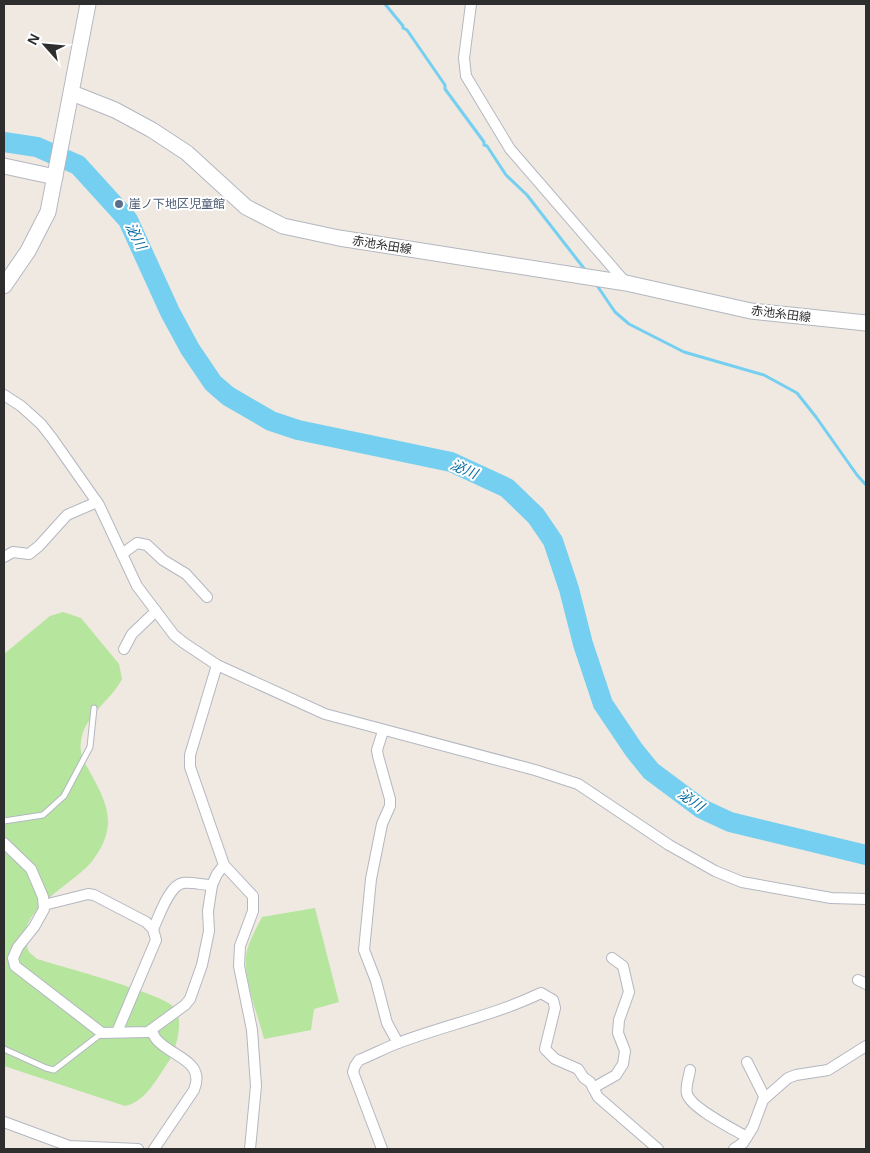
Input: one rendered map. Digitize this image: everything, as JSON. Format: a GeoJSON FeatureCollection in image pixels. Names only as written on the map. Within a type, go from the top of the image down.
{"type":"FeatureCollection","features":[{"type":"Feature","properties":{"kind":"main road"},"geometry":{"type":"LineString","coordinates":[[4,286],[28,251],[48,212],[88,4]]}},
{"type":"Feature","properties":{"kind":"main road","name":"赤池糸田線"},"geometry":{"type":"LineString","coordinates":[[72,93],[116,110],[152,130],[187,153],[246,207],[283,226],[339,238],[626,283],[751,311],[866,323]]}},
{"type":"Feature","properties":{"kind":"main road"},"geometry":{"type":"LineString","coordinates":[[4,166],[56,174]]}},
{"type":"Feature","properties":{"kind":"street"},"geometry":{"type":"LineString","coordinates":[[471,4],[464,58],[466,76],[510,149],[626,283]]}},
{"type":"Feature","properties":{"kind":"street"},"geometry":{"type":"LineString","coordinates":[[4,395],[21,406],[41,424],[97,502],[137,586],[174,634],[217,665],[314,711],[383,731],[535,770],[578,784],[669,845],[714,871],[742,882],[831,898],[866,899]]}},
{"type":"Feature","properties":{"kind":"street"},"geometry":{"type":"LineString","coordinates":[[4,557],[12,552],[29,554],[39,546],[67,515],[97,502]]}},
{"type":"Feature","properties":{"kind":"street"},"geometry":{"type":"LineString","coordinates":[[122,554],[137,543],[147,545],[163,560],[186,574],[207,597]]}},
{"type":"Feature","properties":{"kind":"street"},"geometry":{"type":"LineString","coordinates":[[124,649],[132,634],[156,611]]}},
{"type":"Feature","properties":{"kind":"street"},"geometry":{"type":"LineString","coordinates":[[217,665],[190,755],[190,766],[224,865],[253,896],[253,911],[240,946],[239,966],[252,1030],[256,1086],[250,1149]]}},
{"type":"Feature","properties":{"kind":"street"},"geometry":{"type":"LineString","coordinates":[[383,731],[377,750],[390,799],[390,806],[382,824],[371,879],[364,950],[376,981],[387,1024],[398,1043]]}},
{"type":"Feature","properties":{"kind":"street"},"geometry":{"type":"LineString","coordinates":[[4,843],[31,869],[43,897],[44,905],[44,909],[34,927],[18,947],[14,958],[15,966],[102,1032],[148,1032],[185,1005],[190,999],[202,965],[208,931],[208,912],[212,885],[224,865]]}},
{"type":"Feature","properties":{"kind":"street"},"geometry":{"type":"LineString","coordinates":[[153,929],[171,891],[177,886],[183,883],[212,885]]}},
{"type":"Feature","properties":{"kind":"street"},"geometry":{"type":"LineString","coordinates":[[44,905],[88,894],[94,895],[146,922],[153,929],[156,940],[117,1032]]}},
{"type":"Feature","properties":{"kind":"street"},"geometry":{"type":"LineString","coordinates":[[593,1088],[616,1075],[623,1064],[625,1052],[618,1033],[619,1020],[629,992],[622,966],[612,958]]}},
{"type":"Feature","properties":{"kind":"street"},"geometry":{"type":"LineString","coordinates":[[382,1149],[353,1072],[359,1060],[398,1043],[476,1019],[541,993],[553,1000],[555,1008],[545,1049],[555,1059],[578,1068],[598,1097],[658,1149]]}},
{"type":"Feature","properties":{"kind":"street"},"geometry":{"type":"LineString","coordinates":[[151,1030],[162,1045],[186,1061],[197,1073],[197,1082],[194,1090],[154,1149]]}},
{"type":"Feature","properties":{"kind":"street"},"geometry":{"type":"LineString","coordinates":[[734,1149],[744,1143],[753,1127],[763,1100],[788,1078],[828,1070],[866,1046]]}},
{"type":"Feature","properties":{"kind":"street"},"geometry":{"type":"LineString","coordinates":[[747,1062],[765,1098]]}},
{"type":"Feature","properties":{"kind":"street"},"geometry":{"type":"LineString","coordinates":[[690,1070],[686,1092],[690,1100],[715,1119],[747,1137]]}},
{"type":"Feature","properties":{"kind":"street"},"geometry":{"type":"LineString","coordinates":[[4,1122],[69,1146],[138,1149]]}},
{"type":"Feature","properties":{"kind":"lane"},"geometry":{"type":"LineString","coordinates":[[4,821],[44,815],[64,796],[90,747],[94,708]]}},
{"type":"Feature","properties":{"kind":"lane"},"geometry":{"type":"LineString","coordinates":[[4,1049],[54,1070],[102,1032]]}},
{"type":"Feature","properties":{"kind":"green space"},"geometry":{"type":"Polygon","coordinates":[[[63,612],[81,618],[119,664],[122,679],[112,694],[93,715],[83,731],[81,741],[81,754],[102,795],[108,816],[108,826],[106,837],[93,860],[51,896],[31,918],[26,929],[26,941],[29,952],[37,959],[151,995],[166,1001],[177,1012],[179,1019],[178,1036],[170,1059],[144,1095],[132,1104],[125,1106],[4,1066],[4,654],[50,616],[63,612]]]}},
{"type":"Feature","properties":{"kind":"green space"},"geometry":{"type":"Polygon","coordinates":[[[315,908],[339,1002],[314,1009],[311,1030],[264,1039],[247,976],[246,957],[250,942],[262,917],[315,908]]]}},
{"type":"Feature","properties":{"kind":"waterway"},"geometry":{"type":"LineString","coordinates":[[385,4],[403,28],[407,30],[445,85],[445,89],[506,175],[527,195],[586,271]]}},
{"type":"Feature","properties":{"kind":"waterway","name":"泌川"},"geometry":{"type":"LineString","coordinates":[[4,142],[37,147],[78,165],[128,220],[170,312],[190,349],[213,383],[228,396],[271,421],[298,430],[451,462],[507,488],[536,516],[553,541],[569,589],[583,644],[603,704],[634,750],[651,771],[702,809],[730,822],[866,855]]}},
{"type":"Feature","properties":{"kind":"waterway"},"geometry":{"type":"LineString","coordinates":[[596,284],[615,312],[629,324],[684,352],[764,375],[797,393],[866,485]]}},
{"type":"Feature","properties":{"kind":"place","name":"崖ノ下地区児童館"},"geometry":{"type":"Point","coordinates":[119,204]}}]}
